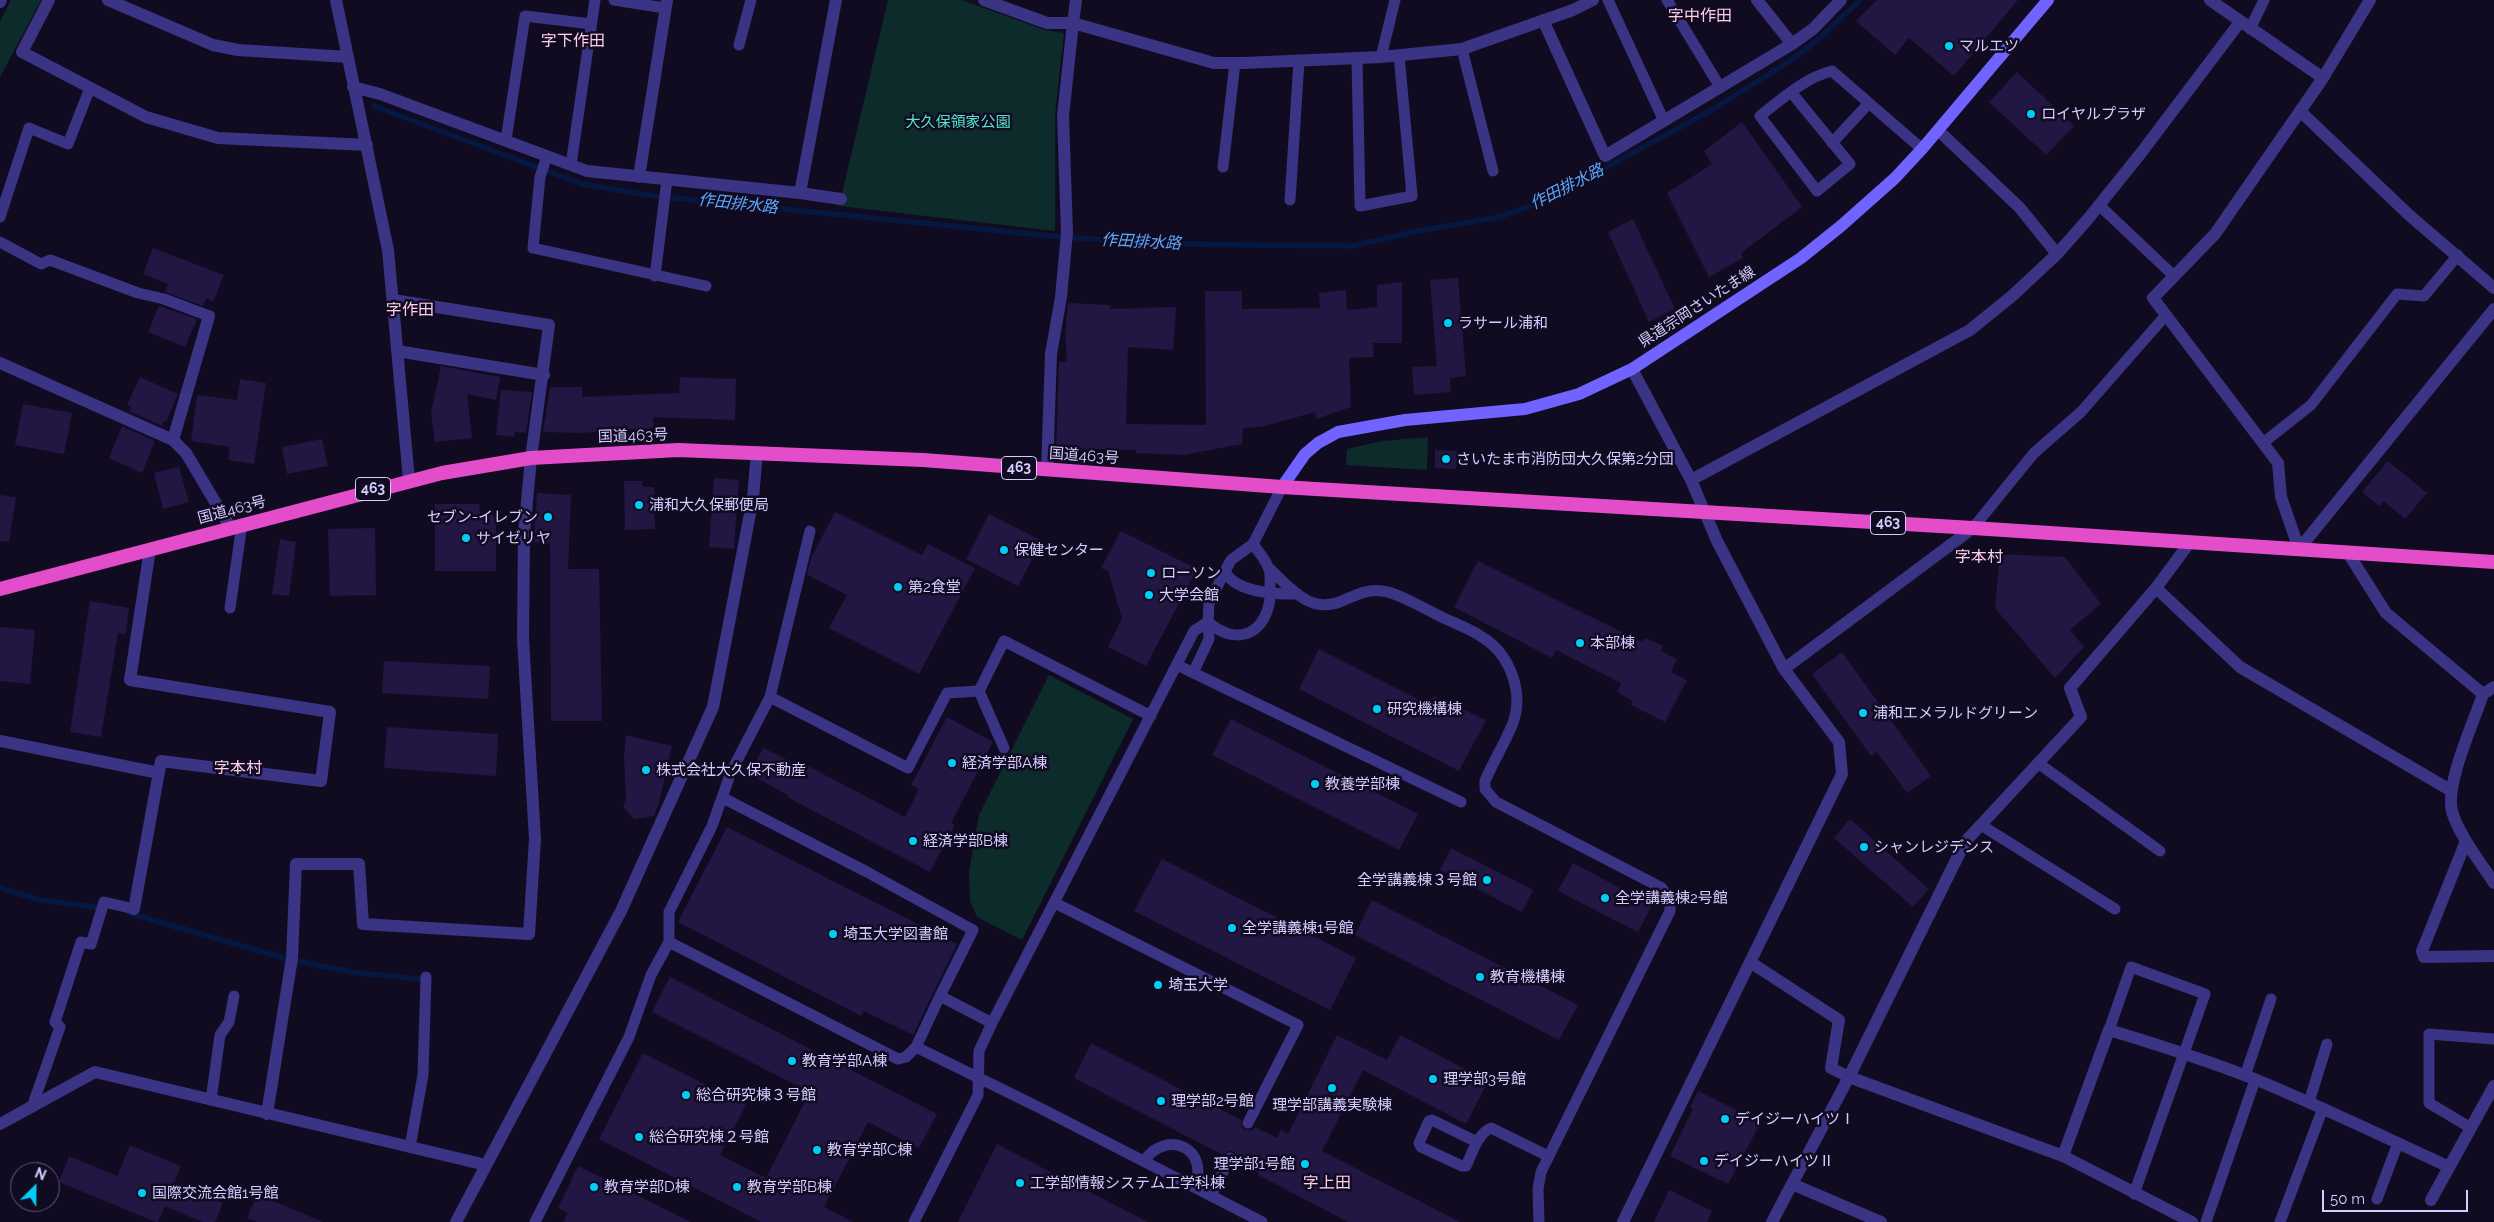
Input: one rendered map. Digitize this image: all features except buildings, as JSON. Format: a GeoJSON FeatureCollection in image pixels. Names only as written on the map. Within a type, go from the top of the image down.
{"type":"FeatureCollection","features":[{"type":"Feature","properties":{"kind":"highway","name":"国道463号"},"geometry":{"type":"LineString","coordinates":[[0,589],[409,480],[531,458],[668,451],[756,452],[913,460],[1282,487]]}},
{"type":"Feature","properties":{"kind":"highway","name":"463"},"geometry":{"type":"LineString","coordinates":[[1282,487],[1973,528],[2494,562]]}},
{"type":"Feature","properties":{"kind":"main road","name":"県道宗岡さいたま線"},"geometry":{"type":"LineString","coordinates":[[1282,487],[1305,454],[1318,443],[1338,432],[1405,420],[1525,409],[1578,394],[1632,369],[1801,258],[1881,190],[1939,131],[2048,0]]}},
{"type":"Feature","properties":{"kind":"street"},"geometry":{"type":"LineString","coordinates":[[49,0],[22,52],[146,117],[218,138],[368,146]]}},
{"type":"Feature","properties":{"kind":"street"},"geometry":{"type":"LineString","coordinates":[[108,0],[157,23],[212,45],[238,50],[348,57]]}},
{"type":"Feature","properties":{"kind":"street"},"geometry":{"type":"LineString","coordinates":[[336,0],[353,87],[368,146],[388,250],[409,480]]}},
{"type":"Feature","properties":{"kind":"street"},"geometry":{"type":"LineString","coordinates":[[800,193],[836,0]]}},
{"type":"Feature","properties":{"kind":"street"},"geometry":{"type":"LineString","coordinates":[[1047,470],[1051,354],[1067,237],[1063,116],[1076,0]]}},
{"type":"Feature","properties":{"kind":"street"},"geometry":{"type":"LineString","coordinates":[[989,1],[1047,23],[1073,23],[1214,63],[1235,64],[1381,57],[1462,49],[1573,10],[1593,0]]}},
{"type":"Feature","properties":{"kind":"street"},"geometry":{"type":"LineString","coordinates":[[1757,0],[1792,44]]}},
{"type":"Feature","properties":{"kind":"street"},"geometry":{"type":"LineString","coordinates":[[1543,20],[1606,156],[1792,44],[1813,29],[1841,0]]}},
{"type":"Feature","properties":{"kind":"street"},"geometry":{"type":"LineString","coordinates":[[2210,0],[2245,26],[2323,78]]}},
{"type":"Feature","properties":{"kind":"street"},"geometry":{"type":"LineString","coordinates":[[2299,550],[2281,498],[2278,463],[2153,298],[2215,234],[2323,78],[2370,0]]}},
{"type":"Feature","properties":{"kind":"street"},"geometry":{"type":"LineString","coordinates":[[639,177],[666,4]]}},
{"type":"Feature","properties":{"kind":"street"},"geometry":{"type":"LineString","coordinates":[[1691,480],[1970,330],[2012,296],[2057,254],[2245,26]]}},
{"type":"Feature","properties":{"kind":"street"},"geometry":{"type":"LineString","coordinates":[[353,87],[380,94],[506,140],[546,160],[588,171],[639,177],[666,191],[800,193],[841,199]]}},
{"type":"Feature","properties":{"kind":"street"},"geometry":{"type":"LineString","coordinates":[[2300,111],[2408,215],[2458,255],[2494,288]]}},
{"type":"Feature","properties":{"kind":"street"},"geometry":{"type":"LineString","coordinates":[[1939,131],[2020,208],[2057,254]]}},
{"type":"Feature","properties":{"kind":"street"},"geometry":{"type":"LineString","coordinates":[[267,1114],[292,958],[296,864],[359,864],[363,924],[529,934],[535,838],[524,629],[524,534],[531,458],[544,374],[549,325],[392,300]]}},
{"type":"Feature","properties":{"kind":"street"},"geometry":{"type":"LineString","coordinates":[[2299,550],[2494,309]]}},
{"type":"Feature","properties":{"kind":"street"},"geometry":{"type":"LineString","coordinates":[[173,440],[209,316]]}},
{"type":"Feature","properties":{"kind":"street"},"geometry":{"type":"LineString","coordinates":[[397,352],[544,374]]}},
{"type":"Feature","properties":{"kind":"street"},"geometry":{"type":"LineString","coordinates":[[0,363],[173,440],[186,453],[236,525]]}},
{"type":"Feature","properties":{"kind":"street"},"geometry":{"type":"LineString","coordinates":[[1623,1222],[1842,774],[1839,742],[1784,669],[1717,541],[1691,480],[1632,369]]}},
{"type":"Feature","properties":{"kind":"street"},"geometry":{"type":"LineString","coordinates":[[456,1222],[620,911],[713,707],[752,498],[756,452]]}},
{"type":"Feature","properties":{"kind":"street"},"geometry":{"type":"LineString","coordinates":[[1784,669],[1973,528]]}},
{"type":"Feature","properties":{"kind":"street"},"geometry":{"type":"LineString","coordinates":[[1772,1222],[1849,1077],[1965,842],[2081,717],[2070,688],[2156,588],[2190,542]]}},
{"type":"Feature","properties":{"kind":"street"},"geometry":{"type":"LineString","coordinates":[[134,909],[161,761],[321,781],[330,712],[130,680],[150,549]]}},
{"type":"Feature","properties":{"kind":"street"},"geometry":{"type":"LineString","coordinates":[[2348,553],[2386,613],[2489,690],[2450,790],[2452,811],[2466,841],[2494,884]]}},
{"type":"Feature","properties":{"kind":"street"},"geometry":{"type":"LineString","coordinates":[[2156,588],[2240,667],[2450,790]]}},
{"type":"Feature","properties":{"kind":"street"},"geometry":{"type":"LineString","coordinates":[[0,741],[159,773]]}},
{"type":"Feature","properties":{"kind":"street"},"geometry":{"type":"LineString","coordinates":[[2466,841],[2422,951],[2424,957],[2494,956]]}},
{"type":"Feature","properties":{"kind":"street"},"geometry":{"type":"LineString","coordinates":[[1750,962],[1838,1020],[1831,1068],[1849,1077],[2063,1156],[2192,1222]]}},
{"type":"Feature","properties":{"kind":"street"},"geometry":{"type":"LineString","coordinates":[[2063,1156],[2109,1030],[2184,1053],[2250,1078],[2323,1108],[2449,1167]]}},
{"type":"Feature","properties":{"kind":"street"},"geometry":{"type":"LineString","coordinates":[[0,1124],[95,1072],[486,1165]]}},
{"type":"Feature","properties":{"kind":"street"},"geometry":{"type":"LineString","coordinates":[[2431,1200],[2494,1086]]}},
{"type":"Feature","properties":{"kind":"street"},"geometry":{"type":"LineString","coordinates":[[1792,1184],[1881,1222]]}},
{"type":"Feature","properties":{"kind":"lane"},"geometry":{"type":"LineString","coordinates":[[571,165],[595,0]]}},
{"type":"Feature","properties":{"kind":"lane"},"geometry":{"type":"LineString","coordinates":[[614,0],[666,4]]}},
{"type":"Feature","properties":{"kind":"lane"},"geometry":{"type":"LineString","coordinates":[[739,45],[752,0]]}},
{"type":"Feature","properties":{"kind":"lane"},"geometry":{"type":"LineString","coordinates":[[1381,57],[1395,0]]}},
{"type":"Feature","properties":{"kind":"lane"},"geometry":{"type":"LineString","coordinates":[[1608,0],[1664,121]]}},
{"type":"Feature","properties":{"kind":"lane"},"geometry":{"type":"LineString","coordinates":[[1667,0],[1720,87]]}},
{"type":"Feature","properties":{"kind":"lane"},"geometry":{"type":"LineString","coordinates":[[2245,26],[2264,0]]}},
{"type":"Feature","properties":{"kind":"lane"},"geometry":{"type":"LineString","coordinates":[[506,140],[524,16],[592,24]]}},
{"type":"Feature","properties":{"kind":"lane"},"geometry":{"type":"LineString","coordinates":[[1462,49],[1493,171]]}},
{"type":"Feature","properties":{"kind":"lane"},"geometry":{"type":"LineString","coordinates":[[1357,58],[1360,206],[1412,196],[1398,55]]}},
{"type":"Feature","properties":{"kind":"lane"},"geometry":{"type":"LineString","coordinates":[[1290,200],[1299,61]]}},
{"type":"Feature","properties":{"kind":"lane"},"geometry":{"type":"LineString","coordinates":[[1223,167],[1235,64]]}},
{"type":"Feature","properties":{"kind":"lane"},"geometry":{"type":"LineString","coordinates":[[1791,92],[1850,164],[1817,191],[1760,116],[1791,92],[1816,75],[1832,71],[1922,149]]}},
{"type":"Feature","properties":{"kind":"lane"},"geometry":{"type":"LineString","coordinates":[[0,217],[29,128],[68,144],[90,88]]}},
{"type":"Feature","properties":{"kind":"lane"},"geometry":{"type":"LineString","coordinates":[[1832,143],[1869,103]]}},
{"type":"Feature","properties":{"kind":"lane"},"geometry":{"type":"LineString","coordinates":[[546,160],[540,178],[533,248],[706,286]]}},
{"type":"Feature","properties":{"kind":"lane"},"geometry":{"type":"LineString","coordinates":[[655,276],[666,191]]}},
{"type":"Feature","properties":{"kind":"lane"},"geometry":{"type":"LineString","coordinates":[[2099,205],[2174,276]]}},
{"type":"Feature","properties":{"kind":"lane"},"geometry":{"type":"LineString","coordinates":[[0,242],[41,264],[50,260],[138,294],[164,299],[209,316]]}},
{"type":"Feature","properties":{"kind":"lane"},"geometry":{"type":"LineString","coordinates":[[2263,443],[2311,405],[2397,294],[2424,296],[2458,255]]}},
{"type":"Feature","properties":{"kind":"lane"},"geometry":{"type":"LineString","coordinates":[[1973,528],[2034,453],[2081,412],[2166,315]]}},
{"type":"Feature","properties":{"kind":"lane"},"geometry":{"type":"LineString","coordinates":[[1193,673],[1209,639],[1209,603],[1231,560],[1253,544],[1282,487]]}},
{"type":"Feature","properties":{"kind":"lane"},"geometry":{"type":"LineString","coordinates":[[230,608],[236,525]]}},
{"type":"Feature","properties":{"kind":"lane"},"geometry":{"type":"LineString","coordinates":[[535,1222],[629,1037],[651,975],[669,942],[669,912],[712,826],[731,772],[770,697],[810,531]]}},
{"type":"Feature","properties":{"kind":"lane"},"geometry":{"type":"LineString","coordinates":[[1253,544],[1269,568],[1294,594],[1320,606],[1329,607],[1364,592],[1384,590],[1483,637],[1503,655],[1512,673],[1517,693],[1517,708],[1512,724],[1485,781],[1490,796],[1496,802],[1662,888],[1667,893],[1670,911],[1541,1172],[1538,1189],[1539,1222]]}},
{"type":"Feature","properties":{"kind":"lane"},"geometry":{"type":"LineString","coordinates":[[1208,622],[1224,632],[1235,636],[1245,635],[1264,621],[1269,612],[1271,594],[1269,568]]}},
{"type":"Feature","properties":{"kind":"lane"},"geometry":{"type":"LineString","coordinates":[[1225,571],[1232,581],[1271,594],[1294,594]]}},
{"type":"Feature","properties":{"kind":"lane"},"geometry":{"type":"LineString","coordinates":[[914,1222],[978,1095],[979,1051],[992,1023],[1194,631],[1208,622]]}},
{"type":"Feature","properties":{"kind":"lane"},"geometry":{"type":"LineString","coordinates":[[978,691],[1004,641],[1151,716]]}},
{"type":"Feature","properties":{"kind":"lane"},"geometry":{"type":"LineString","coordinates":[[1177,665],[1461,802]]}},
{"type":"Feature","properties":{"kind":"lane"},"geometry":{"type":"LineString","coordinates":[[770,697],[908,768],[947,693],[978,691]]}},
{"type":"Feature","properties":{"kind":"lane"},"geometry":{"type":"LineString","coordinates":[[978,691],[1004,748]]}},
{"type":"Feature","properties":{"kind":"lane"},"geometry":{"type":"LineString","coordinates":[[2038,763],[2160,851]]}},
{"type":"Feature","properties":{"kind":"lane"},"geometry":{"type":"LineString","coordinates":[[669,942],[898,1059],[906,1056],[916,1046],[974,930],[867,872],[723,798]]}},
{"type":"Feature","properties":{"kind":"lane"},"geometry":{"type":"LineString","coordinates":[[1981,825],[2115,909]]}},
{"type":"Feature","properties":{"kind":"lane"},"geometry":{"type":"LineString","coordinates":[[32,1107],[60,1027],[54,1022],[81,942],[91,944],[104,902],[134,909]]}},
{"type":"Feature","properties":{"kind":"lane"},"geometry":{"type":"LineString","coordinates":[[1054,903],[1298,1025],[1248,1124]]}},
{"type":"Feature","properties":{"kind":"lane"},"geometry":{"type":"LineString","coordinates":[[2109,1030],[2131,968],[2206,994],[2134,1194]]}},
{"type":"Feature","properties":{"kind":"lane"},"geometry":{"type":"LineString","coordinates":[[410,1147],[423,1075],[426,977]]}},
{"type":"Feature","properties":{"kind":"lane"},"geometry":{"type":"LineString","coordinates":[[211,1100],[220,1036],[228,1022],[234,996]]}},
{"type":"Feature","properties":{"kind":"lane"},"geometry":{"type":"LineString","coordinates":[[940,996],[992,1023]]}},
{"type":"Feature","properties":{"kind":"lane"},"geometry":{"type":"LineString","coordinates":[[2206,1222],[2250,1078],[2271,999]]}},
{"type":"Feature","properties":{"kind":"lane"},"geometry":{"type":"LineString","coordinates":[[2470,1128],[2429,1103],[2429,1034],[2494,1039]]}},
{"type":"Feature","properties":{"kind":"lane"},"geometry":{"type":"LineString","coordinates":[[2309,1102],[2326,1044]]}},
{"type":"Feature","properties":{"kind":"lane"},"geometry":{"type":"LineString","coordinates":[[916,1046],[1262,1222]]}},
{"type":"Feature","properties":{"kind":"lane"},"geometry":{"type":"LineString","coordinates":[[2280,1222],[2323,1108]]}},
{"type":"Feature","properties":{"kind":"lane"},"geometry":{"type":"LineString","coordinates":[[1477,1142],[1432,1120],[1429,1121],[1419,1143],[1421,1147],[1462,1166],[1466,1166],[1477,1142],[1486,1130],[1491,1128],[1548,1156]]}},
{"type":"Feature","properties":{"kind":"lane"},"geometry":{"type":"LineString","coordinates":[[2377,1199],[2398,1143]]}},
{"type":"Feature","properties":{"kind":"lane"},"geometry":{"type":"LineString","coordinates":[[1144,1161],[1150,1152],[1161,1145],[1175,1144],[1192,1153],[1199,1164],[1199,1177],[1194,1187]]}},
{"type":"Feature","properties":{"kind":"lane"},"geometry":{"type":"LineString","coordinates":[[1211,1196],[1230,1158]]}},
{"type":"Feature","properties":{"kind":"green space"},"geometry":{"type":"Polygon","coordinates":[[[11,0],[41,0],[0,77],[0,21],[11,0]]]}},
{"type":"Feature","properties":{"kind":"green space","name":"大久保領家公園"},"geometry":{"type":"Polygon","coordinates":[[[888,0],[962,0],[1045,30],[1064,33],[1055,115],[1055,231],[839,206],[888,0]]]}},
{"type":"Feature","properties":{"kind":"green space"},"geometry":{"type":"Polygon","coordinates":[[[1428,437],[1427,470],[1346,465],[1347,449],[1382,441],[1428,437]]]}},
{"type":"Feature","properties":{"kind":"green space"},"geometry":{"type":"Polygon","coordinates":[[[1049,675],[1133,719],[1022,940],[977,917],[970,901],[969,871],[979,815],[1049,675]]]}},
{"type":"Feature","properties":{"kind":"waterway","name":"作田排水路"},"geometry":{"type":"LineString","coordinates":[[374,106],[582,184],[655,196],[1061,237],[1171,244],[1352,246],[1423,230],[1499,217],[1540,203],[1710,111],[1793,59],[1820,38],[1860,0]]}},
{"type":"Feature","properties":{"kind":"waterway"},"geometry":{"type":"LineString","coordinates":[[0,888],[40,900],[102,908]]}},
{"type":"Feature","properties":{"kind":"waterway"},"geometry":{"type":"LineString","coordinates":[[128,913],[284,958],[351,972],[420,979]]}},
{"type":"Feature","properties":{"kind":"place","name":"マルエツ"},"geometry":{"type":"Point","coordinates":[1949,46]}},
{"type":"Feature","properties":{"kind":"place","name":"ロイヤルプラザ"},"geometry":{"type":"Point","coordinates":[2031,114]}},
{"type":"Feature","properties":{"kind":"place","name":"ラサール浦和"},"geometry":{"type":"Point","coordinates":[1448,323]}},
{"type":"Feature","properties":{"kind":"place","name":"さいたま市消防団大久保第2分団"},"geometry":{"type":"Point","coordinates":[1446,459]}},
{"type":"Feature","properties":{"kind":"place","name":"浦和大久保郵便局"},"geometry":{"type":"Point","coordinates":[639,505]}},
{"type":"Feature","properties":{"kind":"place","name":"セブン-イレブン"},"geometry":{"type":"Point","coordinates":[548,517]}},
{"type":"Feature","properties":{"kind":"place","name":"サイゼリヤ"},"geometry":{"type":"Point","coordinates":[466,538]}},
{"type":"Feature","properties":{"kind":"place","name":"保健センター"},"geometry":{"type":"Point","coordinates":[1004,550]}},
{"type":"Feature","properties":{"kind":"place","name":"ローソン"},"geometry":{"type":"Point","coordinates":[1151,573]}},
{"type":"Feature","properties":{"kind":"place","name":"第2食堂"},"geometry":{"type":"Point","coordinates":[898,587]}},
{"type":"Feature","properties":{"kind":"place","name":"大学会館"},"geometry":{"type":"Point","coordinates":[1149,595]}},
{"type":"Feature","properties":{"kind":"place","name":"本部棟"},"geometry":{"type":"Point","coordinates":[1580,643]}},
{"type":"Feature","properties":{"kind":"place","name":"研究機構棟"},"geometry":{"type":"Point","coordinates":[1377,709]}},
{"type":"Feature","properties":{"kind":"place","name":"浦和エメラルドグリーン"},"geometry":{"type":"Point","coordinates":[1863,713]}},
{"type":"Feature","properties":{"kind":"place","name":"経済学部A棟"},"geometry":{"type":"Point","coordinates":[952,763]}},
{"type":"Feature","properties":{"kind":"place","name":"株式会社大久保不動産"},"geometry":{"type":"Point","coordinates":[646,770]}},
{"type":"Feature","properties":{"kind":"place","name":"教養学部棟"},"geometry":{"type":"Point","coordinates":[1315,784]}},
{"type":"Feature","properties":{"kind":"place","name":"経済学部B棟"},"geometry":{"type":"Point","coordinates":[913,841]}},
{"type":"Feature","properties":{"kind":"place","name":"シャンレジデンス"},"geometry":{"type":"Point","coordinates":[1864,847]}},
{"type":"Feature","properties":{"kind":"place","name":"全学講義棟３号館"},"geometry":{"type":"Point","coordinates":[1487,880]}},
{"type":"Feature","properties":{"kind":"place","name":"全学講義棟2号館"},"geometry":{"type":"Point","coordinates":[1605,898]}},
{"type":"Feature","properties":{"kind":"place","name":"全学講義棟1号館"},"geometry":{"type":"Point","coordinates":[1232,928]}},
{"type":"Feature","properties":{"kind":"place","name":"埼玉大学図書館"},"geometry":{"type":"Point","coordinates":[833,934]}},
{"type":"Feature","properties":{"kind":"place","name":"教育機構棟"},"geometry":{"type":"Point","coordinates":[1480,977]}},
{"type":"Feature","properties":{"kind":"place","name":"埼玉大学"},"geometry":{"type":"Point","coordinates":[1158,985]}},
{"type":"Feature","properties":{"kind":"place","name":"教育学部A棟"},"geometry":{"type":"Point","coordinates":[792,1061]}},
{"type":"Feature","properties":{"kind":"place","name":"理学部3号館"},"geometry":{"type":"Point","coordinates":[1433,1079]}},
{"type":"Feature","properties":{"kind":"place","name":"理学部講義実験棟"},"geometry":{"type":"Point","coordinates":[1332,1088]}},
{"type":"Feature","properties":{"kind":"place","name":"総合研究棟３号館"},"geometry":{"type":"Point","coordinates":[686,1095]}},
{"type":"Feature","properties":{"kind":"place","name":"理学部2号館"},"geometry":{"type":"Point","coordinates":[1161,1101]}},
{"type":"Feature","properties":{"kind":"place","name":"デイジーハイツⅠ"},"geometry":{"type":"Point","coordinates":[1725,1119]}},
{"type":"Feature","properties":{"kind":"place","name":"総合研究棟２号館"},"geometry":{"type":"Point","coordinates":[639,1137]}},
{"type":"Feature","properties":{"kind":"place","name":"教育学部C棟"},"geometry":{"type":"Point","coordinates":[817,1150]}},
{"type":"Feature","properties":{"kind":"place","name":"デイジーハイツⅡ"},"geometry":{"type":"Point","coordinates":[1704,1161]}},
{"type":"Feature","properties":{"kind":"place","name":"理学部1号館"},"geometry":{"type":"Point","coordinates":[1305,1164]}},
{"type":"Feature","properties":{"kind":"place","name":"工学部情報システム工学科棟"},"geometry":{"type":"Point","coordinates":[1020,1183]}},
{"type":"Feature","properties":{"kind":"place","name":"教育学部D棟"},"geometry":{"type":"Point","coordinates":[594,1187]}},
{"type":"Feature","properties":{"kind":"place","name":"教育学部B棟"},"geometry":{"type":"Point","coordinates":[737,1187]}},
{"type":"Feature","properties":{"kind":"place","name":"国際交流会館1号館"},"geometry":{"type":"Point","coordinates":[142,1193]}},
{"type":"Feature","properties":{"kind":"district","name":"字中作田"},"geometry":{"type":"Point","coordinates":[1700,16]}},
{"type":"Feature","properties":{"kind":"district","name":"字下作田"},"geometry":{"type":"Point","coordinates":[573,41]}},
{"type":"Feature","properties":{"kind":"district","name":"字作田"},"geometry":{"type":"Point","coordinates":[410,310]}},
{"type":"Feature","properties":{"kind":"district","name":"字本村"},"geometry":{"type":"Point","coordinates":[1979,557]}},
{"type":"Feature","properties":{"kind":"district","name":"字本村"},"geometry":{"type":"Point","coordinates":[238,768]}},
{"type":"Feature","properties":{"kind":"district","name":"字上田"},"geometry":{"type":"Point","coordinates":[1327,1183]}}]}
